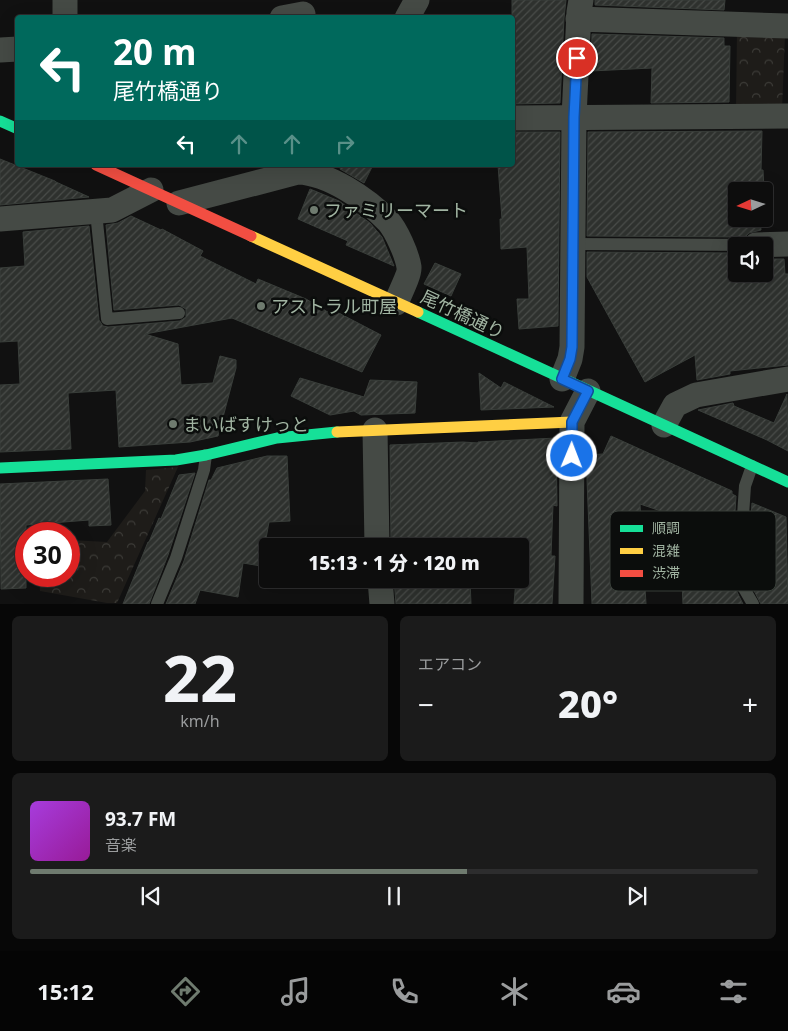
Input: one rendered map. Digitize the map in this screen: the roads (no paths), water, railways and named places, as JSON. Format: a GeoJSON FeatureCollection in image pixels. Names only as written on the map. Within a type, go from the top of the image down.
{"type":"FeatureCollection","features":[{"type":"Feature","properties":{"kind":"main road"},"geometry":{"type":"LineString","coordinates":[[0,121],[15,128]]}},
{"type":"Feature","properties":{"kind":"main road","name":"尾竹橋通り"},"geometry":{"type":"LineString","coordinates":[[100,167],[788,482]]}},
{"type":"Feature","properties":{"kind":"main road"},"geometry":{"type":"LineString","coordinates":[[0,468],[176,460],[277,438],[329,432],[572,422]]}},
{"type":"Feature","properties":{"kind":"street"},"geometry":{"type":"LineString","coordinates":[[65,0],[65,15]]}},
{"type":"Feature","properties":{"kind":"street"},"geometry":{"type":"LineString","coordinates":[[409,15],[417,0]]}},
{"type":"Feature","properties":{"kind":"street"},"geometry":{"type":"LineString","coordinates":[[562,379],[570,359],[572,347],[574,117],[580,10],[788,26]]}},
{"type":"Feature","properties":{"kind":"street"},"geometry":{"type":"LineString","coordinates":[[0,50],[15,49]]}},
{"type":"Feature","properties":{"kind":"street"},"geometry":{"type":"LineString","coordinates":[[515,118],[788,116]]}},
{"type":"Feature","properties":{"kind":"street"},"geometry":{"type":"LineString","coordinates":[[179,203],[298,172],[314,170],[354,192],[389,222],[402,247],[410,269],[396,303]]}},
{"type":"Feature","properties":{"kind":"street"},"geometry":{"type":"LineString","coordinates":[[0,219],[112,210],[151,190]]}},
{"type":"Feature","properties":{"kind":"street"},"geometry":{"type":"LineString","coordinates":[[773,244],[788,244]]}},
{"type":"Feature","properties":{"kind":"street"},"geometry":{"type":"LineString","coordinates":[[664,425],[674,405],[696,394],[788,379]]}},
{"type":"Feature","properties":{"kind":"street"},"geometry":{"type":"LineString","coordinates":[[571,604],[572,422],[588,391]]}},
{"type":"Feature","properties":{"kind":"street"},"geometry":{"type":"LineString","coordinates":[[375,430],[377,538]]}},
{"type":"Feature","properties":{"kind":"street"},"geometry":{"type":"LineString","coordinates":[[381,588],[382,604]]}},
{"type":"Feature","properties":{"kind":"lane"},"geometry":{"type":"LineString","coordinates":[[96,212],[107,319],[180,313]]}},
{"type":"Feature","properties":{"kind":"lane"},"geometry":{"type":"LineString","coordinates":[[573,244],[728,245]]}},
{"type":"Feature","properties":{"kind":"lane"},"geometry":{"type":"LineString","coordinates":[[157,604],[176,558],[204,470],[206,455]]}},
{"type":"Feature","properties":{"kind":"lane"},"geometry":{"type":"LineString","coordinates":[[743,511],[745,486],[752,466]]}},
{"type":"Feature","properties":{"kind":"lane"},"geometry":{"type":"LineString","coordinates":[[745,591],[753,604]]}},
{"type":"Feature","properties":{"kind":"place","name":"ファミリーマート"},"geometry":{"type":"Point","coordinates":[314,210]}},
{"type":"Feature","properties":{"kind":"place","name":"アストラル町屋"},"geometry":{"type":"Point","coordinates":[261,306]}},
{"type":"Feature","properties":{"kind":"place","name":"まいばすけっと"},"geometry":{"type":"Point","coordinates":[173,424]}}]}
